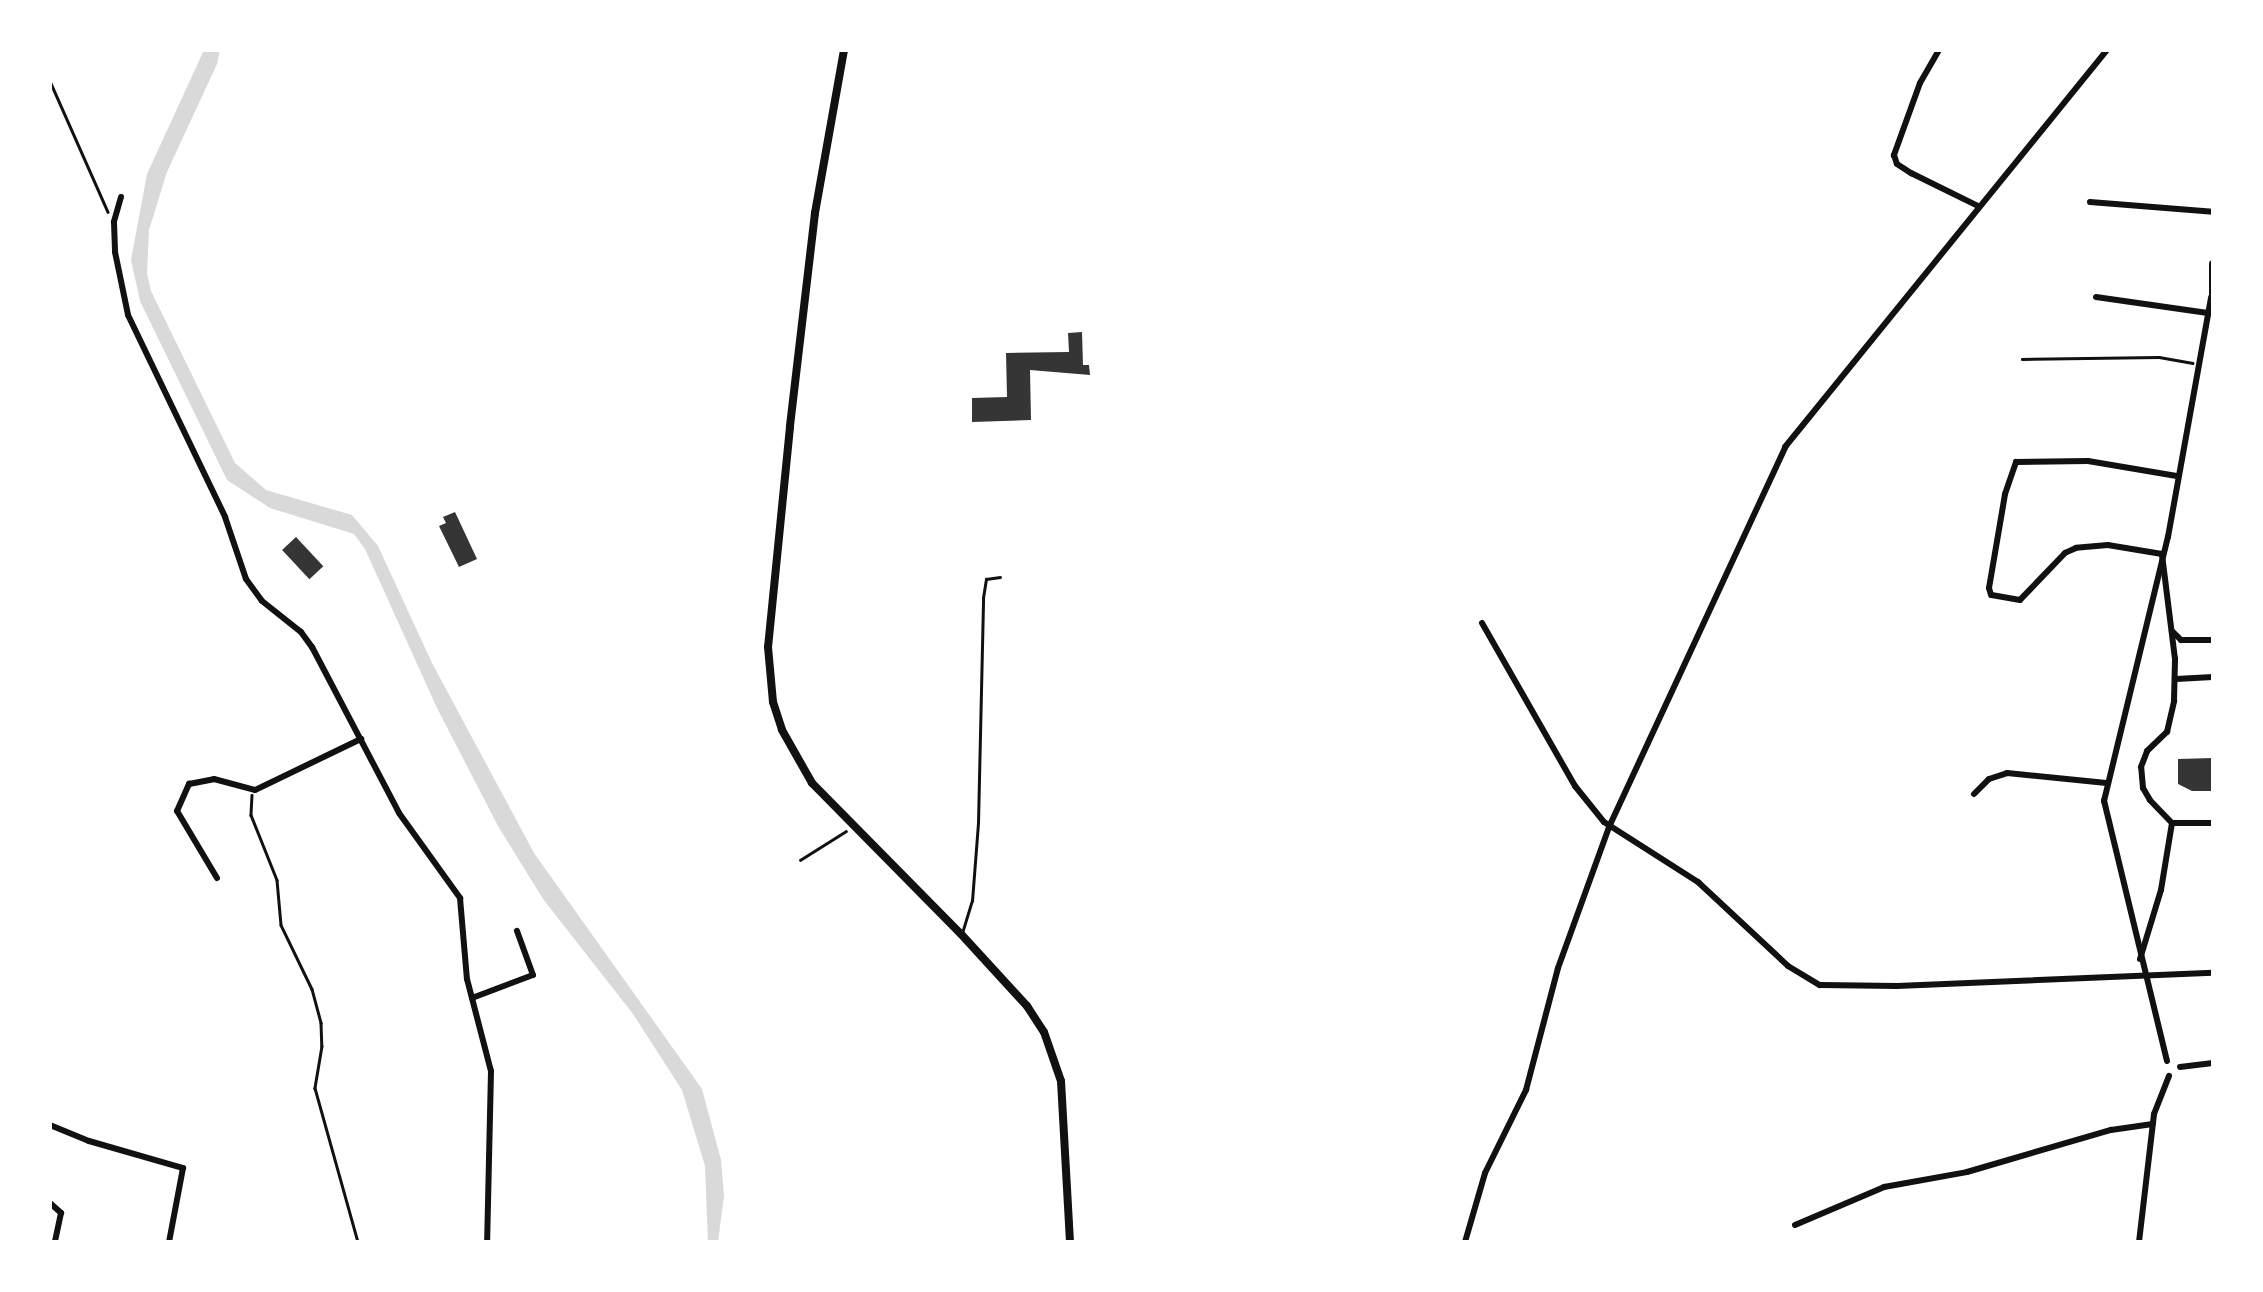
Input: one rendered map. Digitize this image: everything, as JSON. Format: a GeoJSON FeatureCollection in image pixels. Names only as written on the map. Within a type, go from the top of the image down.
{"type":"FeatureCollection","features":[{"type":"Feature","properties":{"kind":"street"},"geometry":{"type":"LineString","coordinates":[[844,50],[815,212],[788,445],[769,674],[782,730],[794,756],[852,827],[961,934],[1027,1006],[1053,1051],[1063,1094],[1070,1242]]}},
{"type":"Feature","properties":{"kind":"street"},"geometry":{"type":"LineString","coordinates":[[1938,50],[1920,83],[1894,155],[1897,164],[1911,173],[1978,206]]}},
{"type":"Feature","properties":{"kind":"street"},"geometry":{"type":"LineString","coordinates":[[1464,1242],[1485,1173],[1526,1090],[1558,968],[1609,827],[1786,447],[2107,50]]}},
{"type":"Feature","properties":{"kind":"street"},"geometry":{"type":"LineString","coordinates":[[121,198],[114,222],[119,288],[128,315],[225,517],[246,579],[262,601],[301,632],[399,813],[460,898],[472,998],[491,1071],[488,1242]]}},
{"type":"Feature","properties":{"kind":"street"},"geometry":{"type":"LineString","coordinates":[[2090,202],[2213,212]]}},
{"type":"Feature","properties":{"kind":"street"},"geometry":{"type":"LineString","coordinates":[[2169,1076],[2163,1070],[2167,1061],[2106,818],[2107,782],[2178,476],[2212,298],[2213,264]]}},
{"type":"Feature","properties":{"kind":"street"},"geometry":{"type":"LineString","coordinates":[[2096,297],[2208,313]]}},
{"type":"Feature","properties":{"kind":"street"},"geometry":{"type":"LineString","coordinates":[[2162,554],[2108,546],[2076,548],[2065,553],[2020,600],[1988,592],[2005,494],[2016,462],[2088,461],[2178,476]]}},
{"type":"Feature","properties":{"kind":"street"},"geometry":{"type":"LineString","coordinates":[[2162,554],[2176,679],[2170,726],[2147,750],[2142,767],[2150,800],[2172,822],[2213,822]]}},
{"type":"Feature","properties":{"kind":"street"},"geometry":{"type":"LineString","coordinates":[[1482,624],[1575,786],[1609,827],[1698,882],[1788,966],[1820,984],[1948,985],[2213,973]]}},
{"type":"Feature","properties":{"kind":"street"},"geometry":{"type":"LineString","coordinates":[[2172,630],[2181,640],[2213,640]]}},
{"type":"Feature","properties":{"kind":"street"},"geometry":{"type":"LineString","coordinates":[[2176,679],[2213,677]]}},
{"type":"Feature","properties":{"kind":"street"},"geometry":{"type":"LineString","coordinates":[[216,878],[177,811],[180,796],[200,779],[255,790],[361,740]]}},
{"type":"Feature","properties":{"kind":"street"},"geometry":{"type":"LineString","coordinates":[[1974,794],[1989,780],[2007,772],[2107,782]]}},
{"type":"Feature","properties":{"kind":"street"},"geometry":{"type":"LineString","coordinates":[[2140,958],[2161,890],[2172,822]]}},
{"type":"Feature","properties":{"kind":"street"},"geometry":{"type":"LineString","coordinates":[[472,998],[533,975],[517,931]]}},
{"type":"Feature","properties":{"kind":"street"},"geometry":{"type":"LineString","coordinates":[[2167,1061],[2176,1060],[2180,1066]]}},
{"type":"Feature","properties":{"kind":"street"},"geometry":{"type":"LineString","coordinates":[[2180,1066],[2213,1062]]}},
{"type":"Feature","properties":{"kind":"street"},"geometry":{"type":"LineString","coordinates":[[2169,1076],[2177,1075],[2180,1066]]}},
{"type":"Feature","properties":{"kind":"street"},"geometry":{"type":"LineString","coordinates":[[2139,1242],[2153,1124],[2169,1076]]}},
{"type":"Feature","properties":{"kind":"street"},"geometry":{"type":"LineString","coordinates":[[1796,1225],[1884,1187],[1968,1172],[2112,1130],[2153,1124]]}},
{"type":"Feature","properties":{"kind":"street"},"geometry":{"type":"LineString","coordinates":[[50,1125],[89,1142],[182,1168],[169,1242]]}},
{"type":"Feature","properties":{"kind":"street"},"geometry":{"type":"LineString","coordinates":[[50,1203],[61,1213],[55,1238]]}},
{"type":"Feature","properties":{"kind":"lane"},"geometry":{"type":"LineString","coordinates":[[961,934],[972,902],[978,823],[986,579],[1000,577]]}},
{"type":"Feature","properties":{"kind":"path"},"geometry":{"type":"LineString","coordinates":[[50,81],[114,222]]}},
{"type":"Feature","properties":{"kind":"path"},"geometry":{"type":"LineString","coordinates":[[2022,359],[2063,362],[2158,357],[2199,365]]}},
{"type":"Feature","properties":{"kind":"path"},"geometry":{"type":"LineString","coordinates":[[255,790],[249,806],[276,880],[281,924],[312,989],[321,1022],[322,1046],[314,1088],[358,1242]]}},
{"type":"Feature","properties":{"kind":"path"},"geometry":{"type":"LineString","coordinates":[[800,860],[852,827]]}},
{"type":"Feature","properties":{"kind":"shaded area"},"geometry":{"type":"Polygon","coordinates":[[[204,50],[220,50],[167,172],[149,230],[147,274],[151,291],[235,463],[266,490],[352,515],[378,546],[432,663],[534,853],[702,1089],[721,1160],[724,1196],[718,1242],[708,1242],[705,1166],[682,1090],[633,1014],[543,899],[498,826],[437,708],[365,549],[354,534],[270,508],[227,480],[140,301],[131,260],[147,174],[204,50]]]}},
{"type":"Feature","properties":{"kind":"building"},"geometry":{"type":"Polygon","coordinates":[[[1082,332],[1083,365],[1089,365],[1090,375],[1030,370],[1031,420],[972,422],[972,398],[1007,397],[1006,353],[1069,352],[1068,333],[1082,332]]]}},
{"type":"Feature","properties":{"kind":"building"},"geometry":{"type":"Polygon","coordinates":[[[455,512],[477,559],[459,567],[439,526],[446,523],[443,517],[455,512]]]}},
{"type":"Feature","properties":{"kind":"building"},"geometry":{"type":"Polygon","coordinates":[[[296,537],[323,566],[309,579],[282,550],[296,537]]]}},
{"type":"Feature","properties":{"kind":"building"},"geometry":{"type":"Polygon","coordinates":[[[2213,758],[2212,791],[2192,791],[2178,784],[2178,759],[2213,758]]]}}]}
